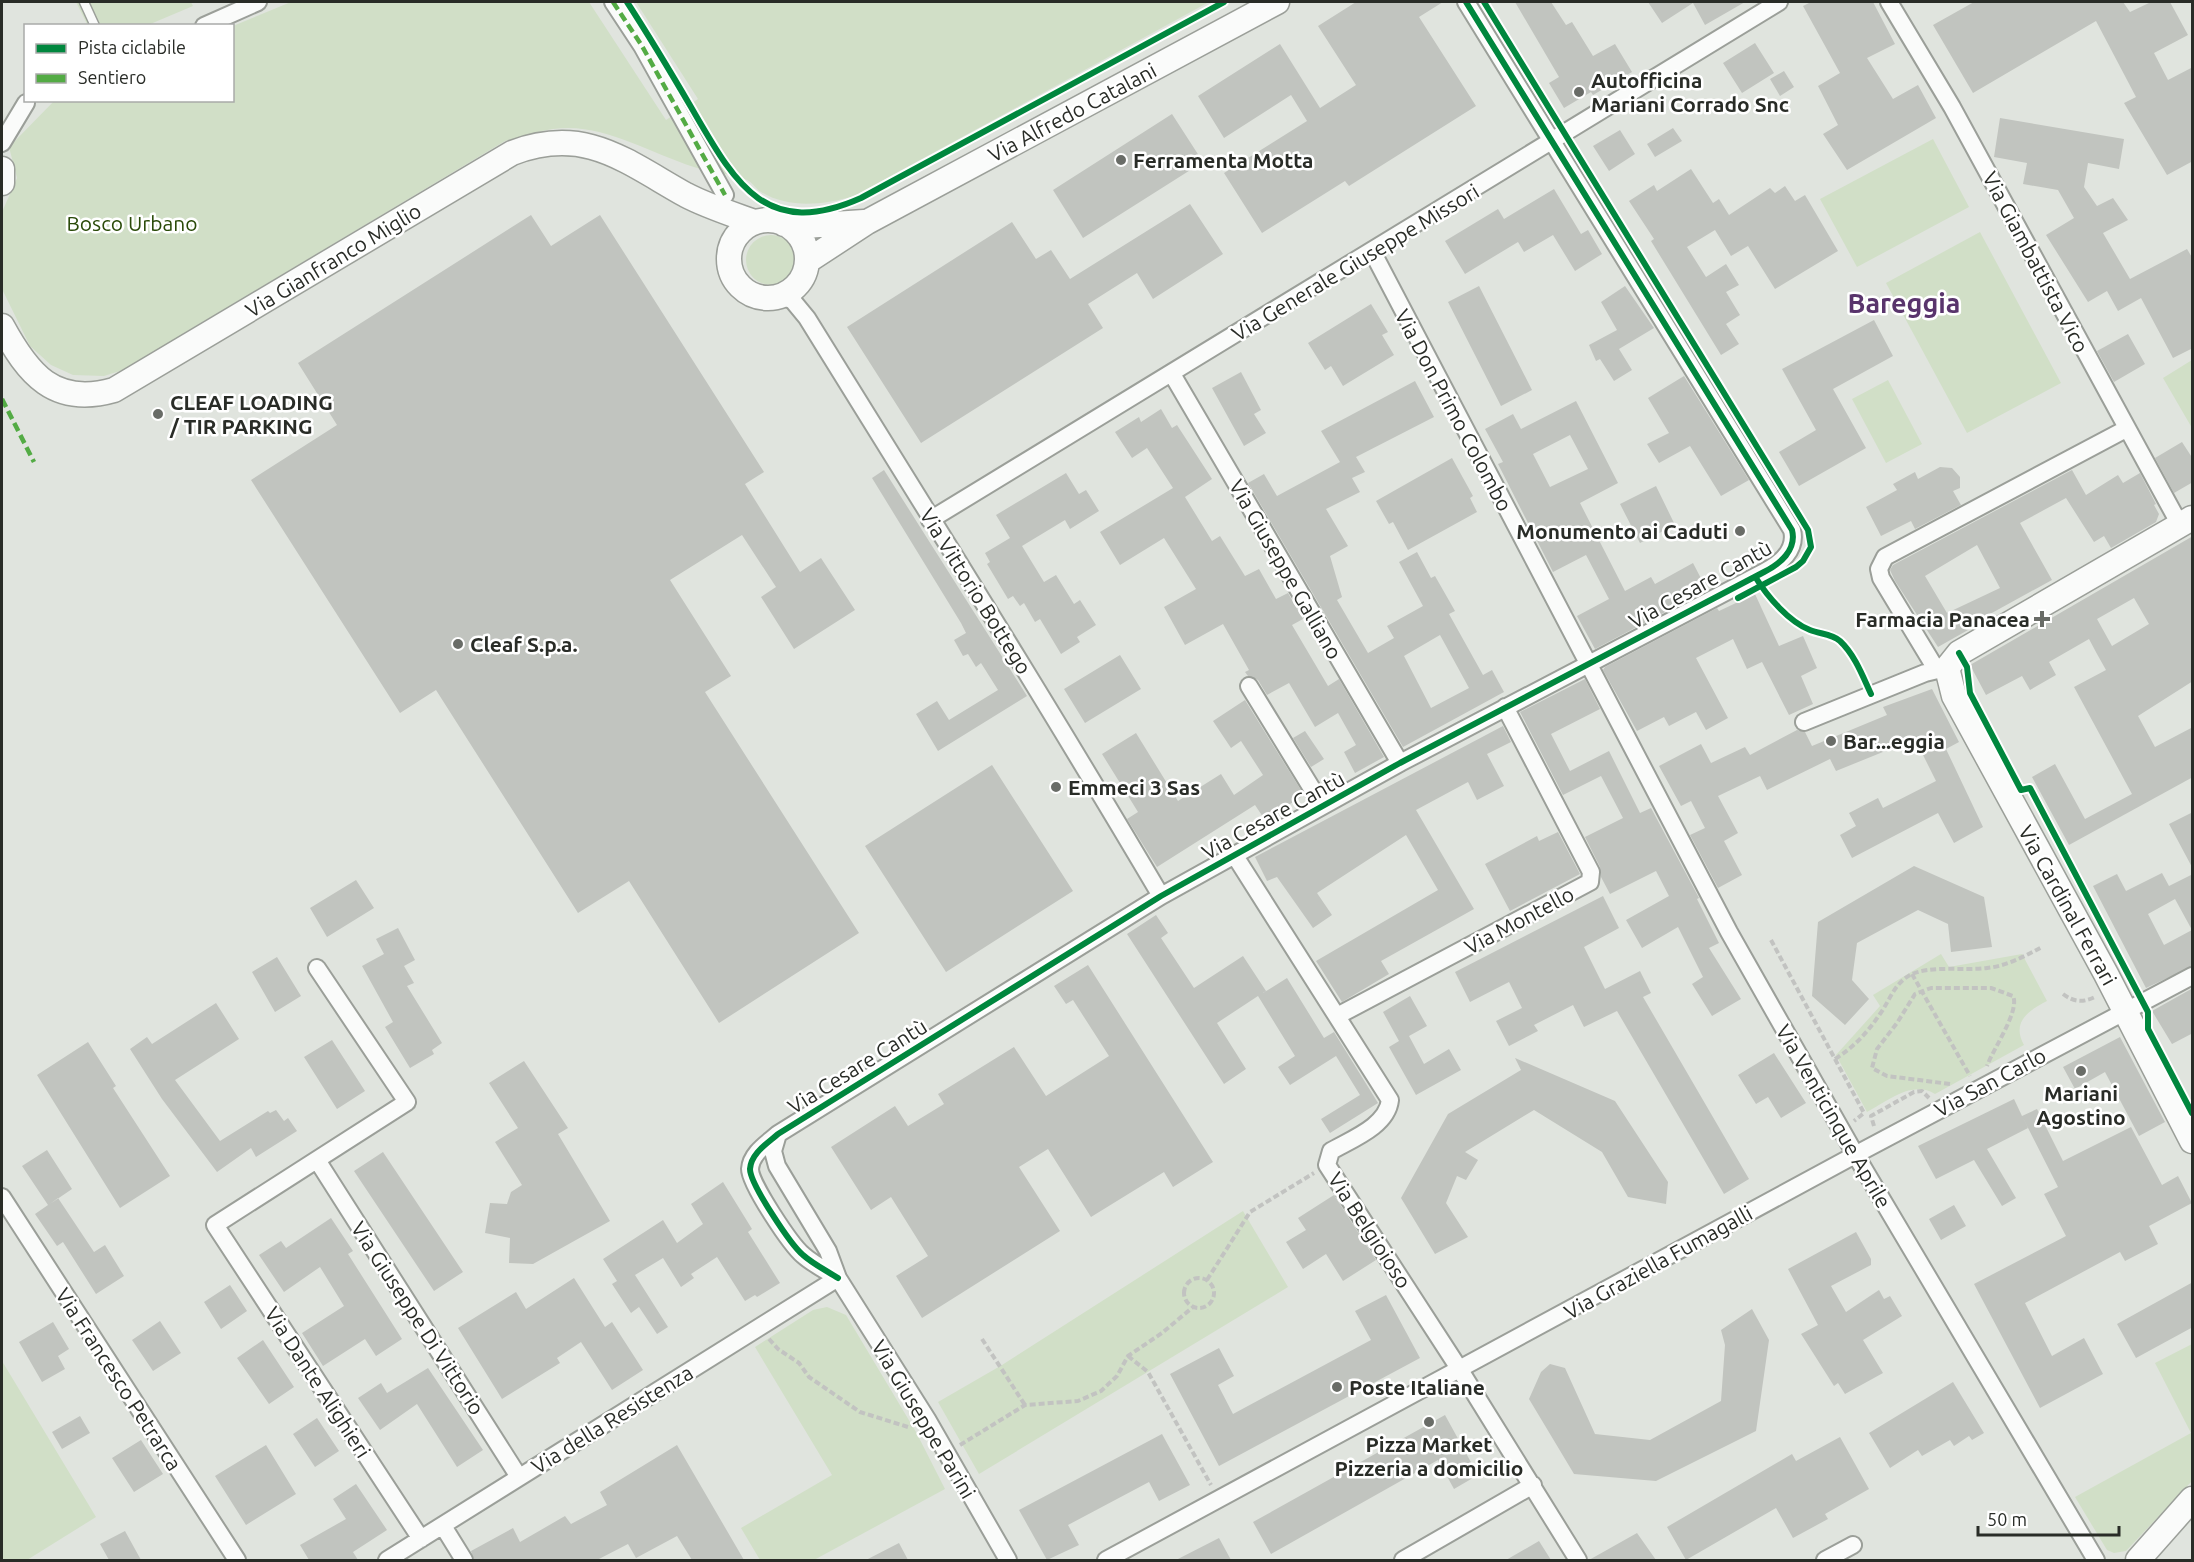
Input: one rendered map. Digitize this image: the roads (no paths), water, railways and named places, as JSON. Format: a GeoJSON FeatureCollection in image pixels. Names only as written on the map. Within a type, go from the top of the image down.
{"type":"FeatureCollection","features":[{"type":"Feature","properties":{"kind":"street"},"geometry":{"type":"LineString","coordinates":[[208,24],[258,2]]}},
{"type":"Feature","properties":{"kind":"street"},"geometry":{"type":"LineString","coordinates":[[613,2],[642,46],[725,195]]}},
{"type":"Feature","properties":{"kind":"street","name":"Via Alfredo Catalani"},"geometry":{"type":"LineString","coordinates":[[809,260],[867,222],[1277,2]]}},
{"type":"Feature","properties":{"kind":"street"},"geometry":{"type":"LineString","coordinates":[[1466,2],[1554,141]]}},
{"type":"Feature","properties":{"kind":"street","name":"Via Generale Giuseppe Missori"},"geometry":{"type":"LineString","coordinates":[[930,520],[1779,2]]}},
{"type":"Feature","properties":{"kind":"street","name":"Via Giambattista Vico"},"geometry":{"type":"LineString","coordinates":[[1889,2],[1952,107],[2126,429],[2186,521]]}},
{"type":"Feature","properties":{"kind":"street"},"geometry":{"type":"LineString","coordinates":[[2,115],[29,102]]}},
{"type":"Feature","properties":{"kind":"street"},"geometry":{"type":"LineString","coordinates":[[2,143],[29,102]]}},
{"type":"Feature","properties":{"kind":"street","name":"Via Cesare Cantù"},"geometry":{"type":"LineString","coordinates":[[778,1134],[1161,896],[1400,763],[1776,566],[1793,544],[1792,530],[1554,141]]}},
{"type":"Feature","properties":{"kind":"street","name":"Via Gianfranco Miglio"},"geometry":{"type":"LineString","coordinates":[[2,326],[21,360],[37,379],[54,388],[81,395],[103,393],[136,379],[512,153],[528,147],[567,142],[607,150],[689,196],[754,222]]}},
{"type":"Feature","properties":{"kind":"street"},"geometry":{"type":"LineString","coordinates":[[2,169],[2,183]]}},
{"type":"Feature","properties":{"kind":"street","name":"Via Gianfranco Miglio"},"geometry":{"type":"LineString","coordinates":[[689,196],[719,224],[730,246]]}},
{"type":"Feature","properties":{"kind":"street"},"geometry":{"type":"LineString","coordinates":[[776,221],[784,224],[794,229],[801,237],[809,260],[802,280],[782,295],[764,297],[742,287],[730,267],[730,246],[741,230],[754,222],[776,221]]}},
{"type":"Feature","properties":{"kind":"street","name":"Via Alfredo Catalani"},"geometry":{"type":"LineString","coordinates":[[784,224],[804,226],[867,222]]}},
{"type":"Feature","properties":{"kind":"street","name":"Via Don Primo Colombo"},"geometry":{"type":"LineString","coordinates":[[1372,251],[1588,664]]}},
{"type":"Feature","properties":{"kind":"street","name":"Via Vittorio Bottego"},"geometry":{"type":"LineString","coordinates":[[782,295],[793,301],[807,318],[930,520],[1048,705],[1161,896]]}},
{"type":"Feature","properties":{"kind":"street","name":"Via Giuseppe Galliano"},"geometry":{"type":"LineString","coordinates":[[1172,374],[1400,763]]}},
{"type":"Feature","properties":{"kind":"street"},"geometry":{"type":"LineString","coordinates":[[1942,669],[1881,578],[1879,569],[1885,556],[2126,429]]}},
{"type":"Feature","properties":{"kind":"street"},"geometry":{"type":"LineString","coordinates":[[1804,722],[1942,669],[1959,653],[2186,521]]}},
{"type":"Feature","properties":{"kind":"street","name":"Via Venticinque Aprile"},"geometry":{"type":"LineString","coordinates":[[1588,664],[1729,932],[1856,1154],[2096,1560]]}},
{"type":"Feature","properties":{"kind":"street","name":"Via Cardinal Ferrari"},"geometry":{"type":"LineString","coordinates":[[1942,669],[1954,696],[2126,1011],[2193,1141]]}},
{"type":"Feature","properties":{"kind":"street"},"geometry":{"type":"LineString","coordinates":[[1249,686],[1322,805]]}},
{"type":"Feature","properties":{"kind":"street","name":"Via Montello"},"geometry":{"type":"LineString","coordinates":[[1337,1016],[1590,882],[1591,872],[1505,707]]}},
{"type":"Feature","properties":{"kind":"street","name":"Via Belgioioso"},"geometry":{"type":"LineString","coordinates":[[1235,856],[1390,1100],[1389,1110],[1382,1120],[1331,1151],[1327,1165],[1460,1370],[1578,1560]]}},
{"type":"Feature","properties":{"kind":"street"},"geometry":{"type":"LineString","coordinates":[[317,968],[407,1102],[317,1160]]}},
{"type":"Feature","properties":{"kind":"street","name":"Via San Carlo"},"geometry":{"type":"LineString","coordinates":[[1856,1154],[2193,976]]}},
{"type":"Feature","properties":{"kind":"street","name":"Via Giuseppe Parini"},"geometry":{"type":"LineString","coordinates":[[778,1134],[755,1154],[750,1169],[754,1182],[784,1232],[802,1255],[838,1278]]}},
{"type":"Feature","properties":{"kind":"street","name":"Via Giuseppe Parini"},"geometry":{"type":"LineString","coordinates":[[778,1134],[773,1151],[777,1166],[828,1251],[838,1278],[927,1419],[1008,1560]]}},
{"type":"Feature","properties":{"kind":"street","name":"Via Graziella Fumagalli"},"geometry":{"type":"LineString","coordinates":[[1106,1560],[1856,1154]]}},
{"type":"Feature","properties":{"kind":"street","name":"Via Dante Alighieri"},"geometry":{"type":"LineString","coordinates":[[317,1160],[215,1226],[421,1539]]}},
{"type":"Feature","properties":{"kind":"street","name":"Via Giuseppe Di Vittorio"},"geometry":{"type":"LineString","coordinates":[[317,1160],[519,1477]]}},
{"type":"Feature","properties":{"kind":"street","name":"Via Francesco Petrarca"},"geometry":{"type":"LineString","coordinates":[[2,1197],[237,1560]]}},
{"type":"Feature","properties":{"kind":"street","name":"Via della Resistenza"},"geometry":{"type":"LineString","coordinates":[[387,1560],[838,1278]]}},
{"type":"Feature","properties":{"kind":"street"},"geometry":{"type":"LineString","coordinates":[[1403,1560],[1533,1485]]}},
{"type":"Feature","properties":{"kind":"street"},"geometry":{"type":"LineString","coordinates":[[2138,1560],[2193,1499]]}},
{"type":"Feature","properties":{"kind":"street"},"geometry":{"type":"LineString","coordinates":[[443,1526],[464,1560]]}},
{"type":"Feature","properties":{"kind":"street"},"geometry":{"type":"LineString","coordinates":[[1825,1560],[1853,1545]]}},
{"type":"Feature","properties":{"kind":"lane"},"geometry":{"type":"LineString","coordinates":[[84,2],[94,24]]}},
{"type":"Feature","properties":{"kind":"place","name":"Autofficina Mariani Corrado Snc"},"geometry":{"type":"Point","coordinates":[1579,92]}},
{"type":"Feature","properties":{"kind":"place","name":"Ferramenta Motta"},"geometry":{"type":"Point","coordinates":[1121,160]}},
{"type":"Feature","properties":{"kind":"place","name":"CLEAF LOADING / TIR PARKING"},"geometry":{"type":"Point","coordinates":[158,414]}},
{"type":"Feature","properties":{"kind":"place","name":"Monumento ai Caduti"},"geometry":{"type":"Point","coordinates":[1740,531]}},
{"type":"Feature","properties":{"kind":"place","name":"Farmacia Panacea"},"geometry":{"type":"Point","coordinates":[2042,619]}},
{"type":"Feature","properties":{"kind":"place","name":"Cleaf S.p.a."},"geometry":{"type":"Point","coordinates":[458,644]}},
{"type":"Feature","properties":{"kind":"place","name":"Bar...eggia"},"geometry":{"type":"Point","coordinates":[1831,741]}},
{"type":"Feature","properties":{"kind":"place","name":"Emmeci 3 Sas"},"geometry":{"type":"Point","coordinates":[1056,787]}},
{"type":"Feature","properties":{"kind":"place","name":"Mariani Agostino"},"geometry":{"type":"Point","coordinates":[2081,1071]}},
{"type":"Feature","properties":{"kind":"place","name":"Poste Italiane"},"geometry":{"type":"Point","coordinates":[1337,1387]}},
{"type":"Feature","properties":{"kind":"place","name":"Pizza Market Pizzeria a domicilio"},"geometry":{"type":"Point","coordinates":[1429,1422]}},
{"type":"Feature","properties":{"kind":"district","name":"Bareggia"},"geometry":{"type":"Point","coordinates":[1904,303]}},
{"type":"Feature","properties":{"kind":"park label","name":"Bosco Urbano"},"geometry":{"type":"Point","coordinates":[132,223]}}]}
